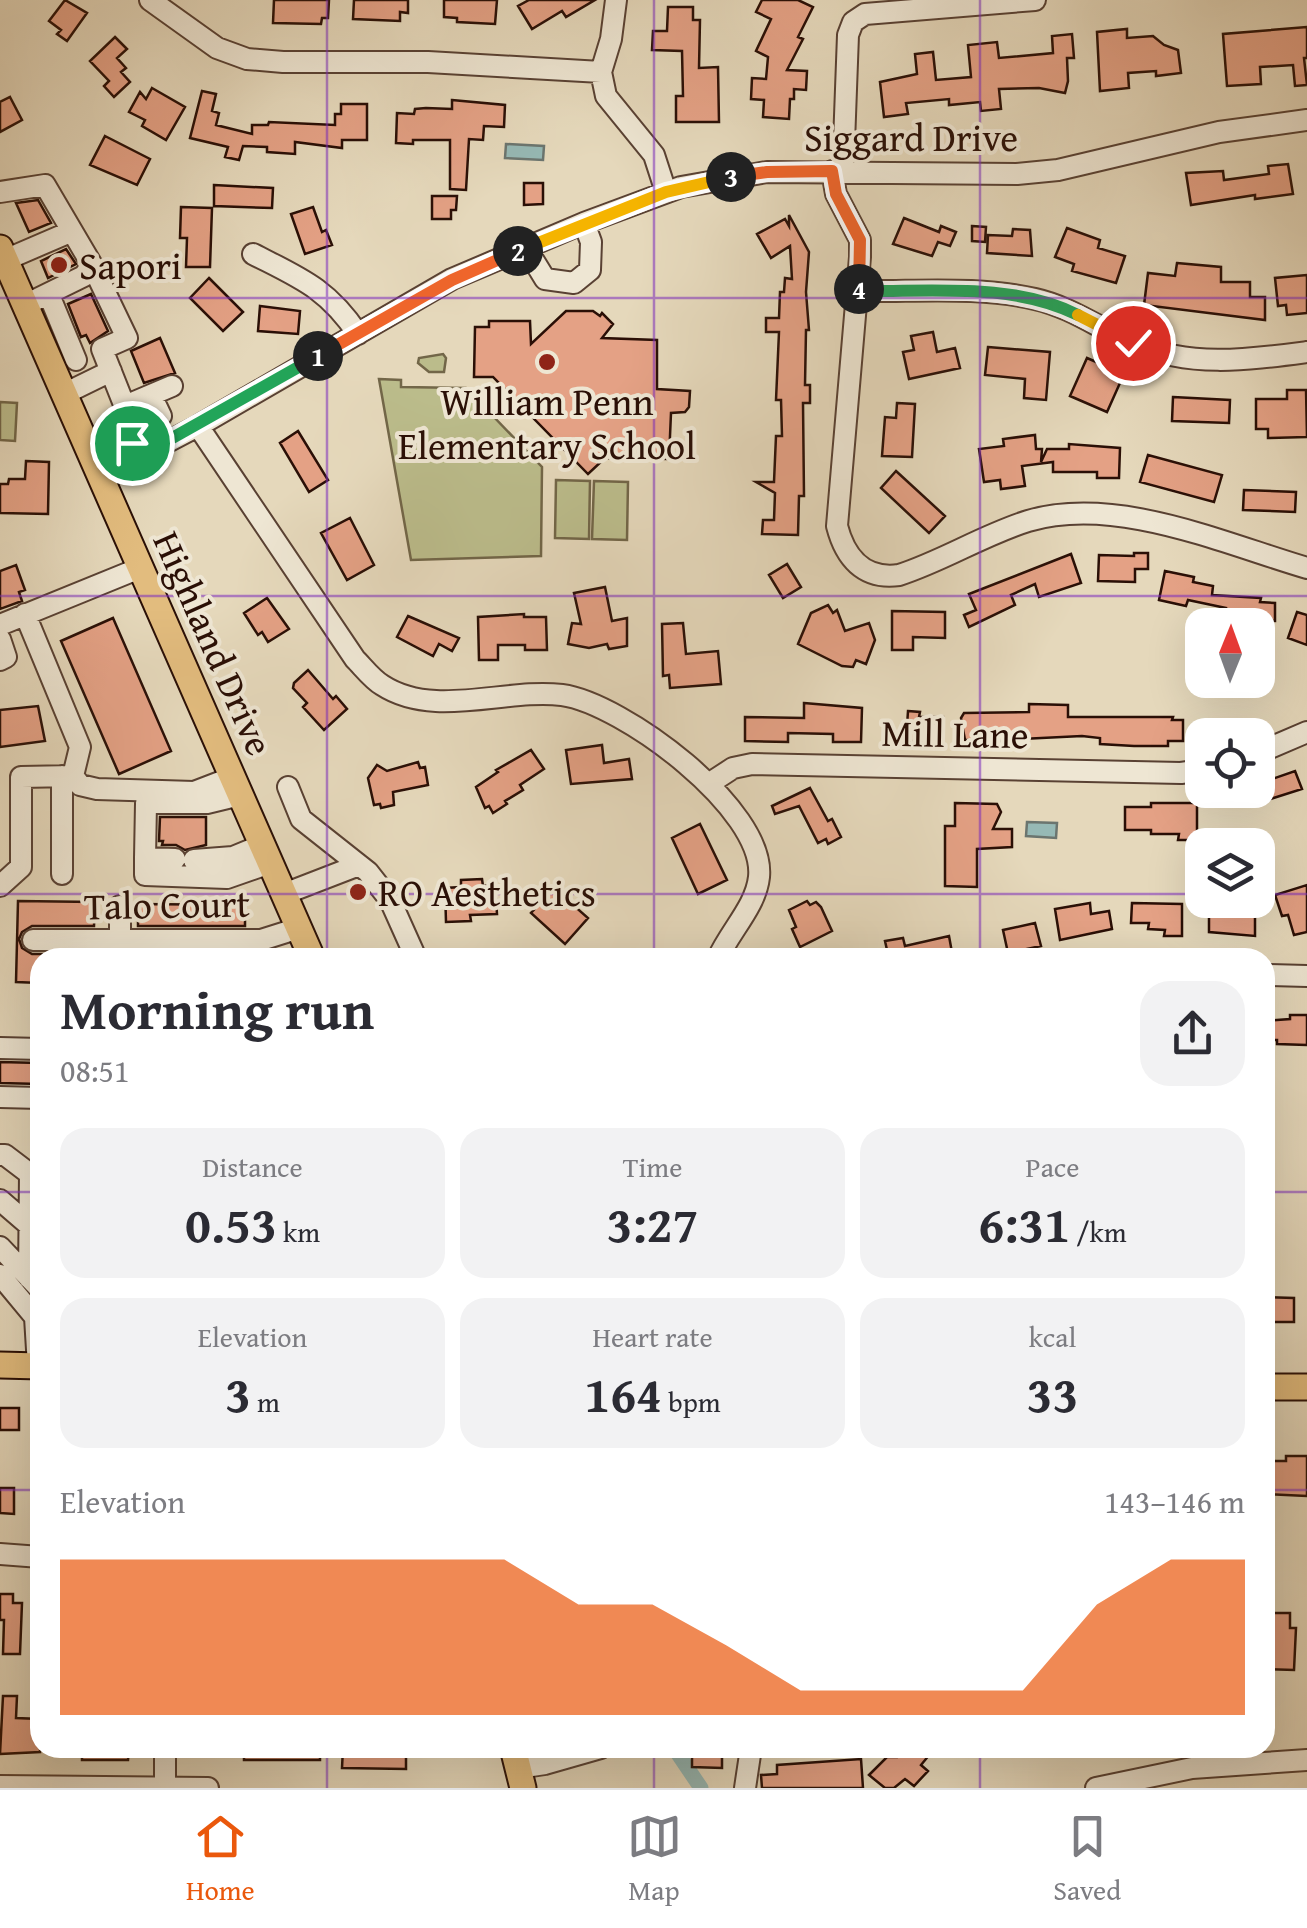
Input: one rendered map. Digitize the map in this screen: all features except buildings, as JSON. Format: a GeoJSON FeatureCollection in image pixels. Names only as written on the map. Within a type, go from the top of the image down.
{"type":"FeatureCollection","features":[{"type":"Feature","properties":{"kind":"main road","name":"Highland Drive"},"geometry":{"type":"LineString","coordinates":[[3,254],[25,306],[65,365],[64,394],[308,948]]}},
{"type":"Feature","properties":{"kind":"main road"},"geometry":{"type":"LineString","coordinates":[[0,1365],[30,1366]]}},
{"type":"Feature","properties":{"kind":"main road"},"geometry":{"type":"LineString","coordinates":[[1275,1386],[1307,1387]]}},
{"type":"Feature","properties":{"kind":"street"},"geometry":{"type":"LineString","coordinates":[[150,0],[218,48],[247,59],[428,62],[601,72]]}},
{"type":"Feature","properties":{"kind":"street"},"geometry":{"type":"LineString","coordinates":[[616,0],[611,39],[601,72],[606,96],[654,155],[666,192]]}},
{"type":"Feature","properties":{"kind":"street"},"geometry":{"type":"LineString","coordinates":[[1035,0],[865,14],[854,22],[848,35],[836,194],[860,240],[837,526],[842,545],[865,571],[884,577],[898,575],[1028,521],[1083,513],[1131,517],[1307,568]]}},
{"type":"Feature","properties":{"kind":"street","name":"Siggard Drive"},"geometry":{"type":"LineString","coordinates":[[101,477],[198,426],[452,280],[666,192],[712,179],[767,172],[1044,172],[1219,132],[1307,120]]}},
{"type":"Feature","properties":{"kind":"street"},"geometry":{"type":"LineString","coordinates":[[0,192],[45,185],[92,265],[127,338],[65,365],[52,302]]}},
{"type":"Feature","properties":{"kind":"street"},"geometry":{"type":"LineString","coordinates":[[526,248],[545,279],[574,283],[590,270],[592,242],[584,223]]}},
{"type":"Feature","properties":{"kind":"street"},"geometry":{"type":"LineString","coordinates":[[3,254],[70,232]]}},
{"type":"Feature","properties":{"kind":"street"},"geometry":{"type":"LineString","coordinates":[[253,254],[318,288],[342,310],[358,334]]}},
{"type":"Feature","properties":{"kind":"street"},"geometry":{"type":"LineString","coordinates":[[25,306],[84,276],[92,265]]}},
{"type":"Feature","properties":{"kind":"street"},"geometry":{"type":"LineString","coordinates":[[858,291],[1005,294],[1037,300],[1065,308],[1133,343],[1194,360],[1222,362],[1307,352]]}},
{"type":"Feature","properties":{"kind":"street"},"geometry":{"type":"LineString","coordinates":[[102,350],[133,427]]}},
{"type":"Feature","properties":{"kind":"street"},"geometry":{"type":"LineString","coordinates":[[64,394],[111,371]]}},
{"type":"Feature","properties":{"kind":"street"},"geometry":{"type":"LineString","coordinates":[[125,406],[172,386]]}},
{"type":"Feature","properties":{"kind":"street"},"geometry":{"type":"LineString","coordinates":[[151,395],[160,416]]}},
{"type":"Feature","properties":{"kind":"street"},"geometry":{"type":"LineString","coordinates":[[198,426],[354,659],[381,685],[403,695],[434,700],[558,694],[583,699],[688,764],[710,783],[744,831],[760,864],[756,894],[724,948]]}},
{"type":"Feature","properties":{"kind":"street"},"geometry":{"type":"LineString","coordinates":[[133,427],[139,428],[157,447]]}},
{"type":"Feature","properties":{"kind":"street"},"geometry":{"type":"LineString","coordinates":[[133,427],[128,434],[135,459]]}},
{"type":"Feature","properties":{"kind":"street"},"geometry":{"type":"LineString","coordinates":[[0,624],[140,568]]}},
{"type":"Feature","properties":{"kind":"street"},"geometry":{"type":"LineString","coordinates":[[25,614],[80,746],[67,776],[62,874]]}},
{"type":"Feature","properties":{"kind":"street"},"geometry":{"type":"LineString","coordinates":[[0,639],[6,658],[0,660]]}},
{"type":"Feature","properties":{"kind":"street"},"geometry":{"type":"LineString","coordinates":[[1275,746],[1307,732]]}},
{"type":"Feature","properties":{"kind":"street","name":"Mill Lane"},"geometry":{"type":"LineString","coordinates":[[710,783],[733,768],[752,764],[1185,772]]}},
{"type":"Feature","properties":{"kind":"street"},"geometry":{"type":"LineString","coordinates":[[0,886],[21,867],[20,778],[67,776],[97,789],[194,792],[236,786]]}},
{"type":"Feature","properties":{"kind":"street"},"geometry":{"type":"LineString","coordinates":[[236,786],[206,803],[146,803],[145,875],[227,878],[266,854]]}},
{"type":"Feature","properties":{"kind":"street"},"geometry":{"type":"LineString","coordinates":[[288,788],[301,819],[359,865],[390,900],[412,948]]}},
{"type":"Feature","properties":{"kind":"street"},"geometry":{"type":"LineString","coordinates":[[145,858],[266,854]]}},
{"type":"Feature","properties":{"kind":"street"},"geometry":{"type":"LineString","coordinates":[[284,894],[359,865]]}},
{"type":"Feature","properties":{"kind":"street"},"geometry":{"type":"LineString","coordinates":[[120,906],[120,948]]}},
{"type":"Feature","properties":{"kind":"street","name":"Talo Court"},"geometry":{"type":"LineString","coordinates":[[136,948],[261,940],[299,928]]}},
{"type":"Feature","properties":{"kind":"street","name":"Talo Court"},"geometry":{"type":"LineString","coordinates":[[33,940],[110,948]]}},
{"type":"Feature","properties":{"kind":"street"},"geometry":{"type":"LineString","coordinates":[[1275,975],[1307,976]]}},
{"type":"Feature","properties":{"kind":"street"},"geometry":{"type":"LineString","coordinates":[[0,1048],[30,1048]]}},
{"type":"Feature","properties":{"kind":"street"},"geometry":{"type":"LineString","coordinates":[[0,1098],[30,1098]]}},
{"type":"Feature","properties":{"kind":"street"},"geometry":{"type":"LineString","coordinates":[[0,1155],[30,1174],[30,1226]]}},
{"type":"Feature","properties":{"kind":"street"},"geometry":{"type":"LineString","coordinates":[[0,1200],[30,1226]]}},
{"type":"Feature","properties":{"kind":"street"},"geometry":{"type":"LineString","coordinates":[[0,1247],[30,1280]]}},
{"type":"Feature","properties":{"kind":"street"},"geometry":{"type":"LineString","coordinates":[[0,1274],[30,1311]]}},
{"type":"Feature","properties":{"kind":"street"},"geometry":{"type":"LineString","coordinates":[[0,1554],[30,1556]]}},
{"type":"Feature","properties":{"kind":"street"},"geometry":{"type":"LineString","coordinates":[[165,1758],[165,1787]]}},
{"type":"Feature","properties":{"kind":"street"},"geometry":{"type":"LineString","coordinates":[[518,1768],[547,1758]]}},
{"type":"Feature","properties":{"kind":"street"},"geometry":{"type":"LineString","coordinates":[[745,1788],[754,1758]]}},
{"type":"Feature","properties":{"kind":"street"},"geometry":{"type":"LineString","coordinates":[[1096,1788],[1192,1768],[1307,1760]]}},
{"type":"Feature","properties":{"kind":"street"},"geometry":{"type":"LineString","coordinates":[[0,1786],[208,1788]]}},
{"type":"Feature","properties":{"kind":"green space"},"geometry":{"type":"Polygon","coordinates":[[[443,354],[444,372],[429,372],[418,363],[419,358],[443,354]]]}},
{"type":"Feature","properties":{"kind":"green space"},"geometry":{"type":"Polygon","coordinates":[[[379,379],[401,380],[401,387],[466,388],[542,467],[541,556],[411,560],[379,379]]]}},
{"type":"Feature","properties":{"kind":"green space"},"geometry":{"type":"Polygon","coordinates":[[[0,402],[17,403],[15,441],[0,440],[0,402]]]}},
{"type":"Feature","properties":{"kind":"green space"},"geometry":{"type":"Polygon","coordinates":[[[556,480],[590,481],[589,539],[555,538],[556,480]]]}},
{"type":"Feature","properties":{"kind":"green space"},"geometry":{"type":"Polygon","coordinates":[[[594,481],[628,482],[627,540],[592,539],[594,481]]]}},
{"type":"Feature","properties":{"kind":"water"},"geometry":{"type":"Polygon","coordinates":[[[506,144],[544,146],[543,160],[505,158],[506,144]]]}},
{"type":"Feature","properties":{"kind":"water"},"geometry":{"type":"Polygon","coordinates":[[[1027,822],[1057,823],[1056,838],[1026,836],[1027,822]]]}},
{"type":"Feature","properties":{"kind":"waterway"},"geometry":{"type":"LineString","coordinates":[[681,1758],[701,1788]]}},
{"type":"Feature","properties":{"kind":"place","name":"Sapori"},"geometry":{"type":"Point","coordinates":[59,265]}},
{"type":"Feature","properties":{"kind":"place","name":"William Penn Elementary School"},"geometry":{"type":"Point","coordinates":[547,362]}},
{"type":"Feature","properties":{"kind":"place","name":"RO Aesthetics"},"geometry":{"type":"Point","coordinates":[358,892]}},
{"type":"Feature","properties":{"kind":"route"},"geometry":{"type":"LineString","coordinates":[[132,443],[135,459],[452,280],[526,248],[681,187],[767,172],[832,171],[836,194],[860,240],[858,291],[1005,294],[1037,300],[1065,308],[1133,343]]}}]}
